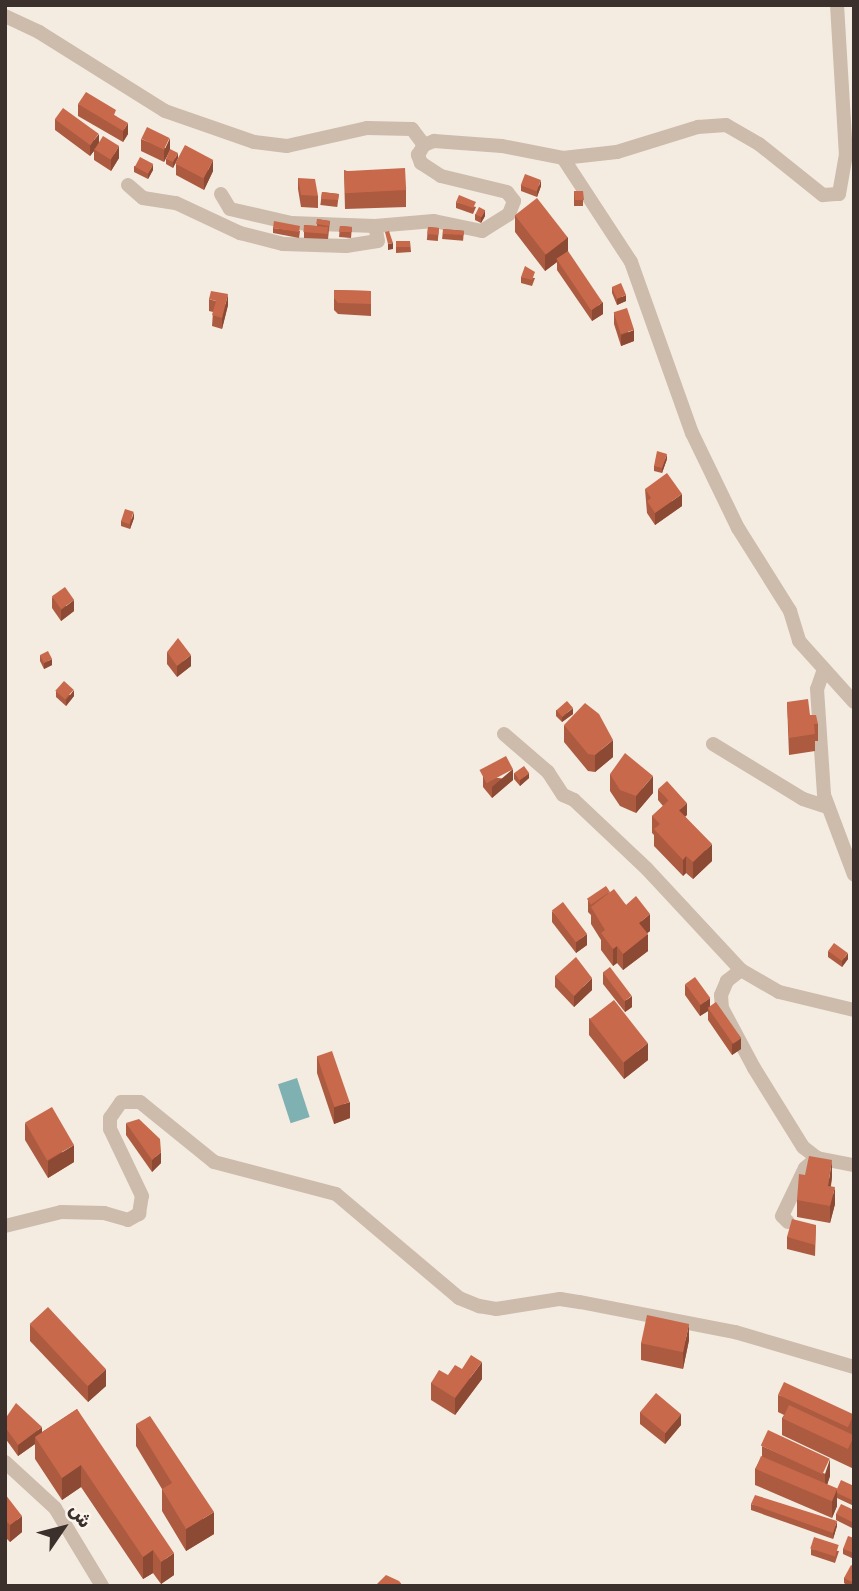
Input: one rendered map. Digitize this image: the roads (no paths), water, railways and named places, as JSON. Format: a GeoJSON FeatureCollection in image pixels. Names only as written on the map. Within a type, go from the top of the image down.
{"type":"FeatureCollection","features":[{"type":"Feature","properties":{"kind":"street"},"geometry":{"type":"LineString","coordinates":[[221,194],[230,209],[291,223],[375,226],[434,220],[482,231],[509,214],[514,201],[507,192],[442,176],[421,163],[418,155],[424,145],[434,141],[502,146],[563,158],[617,152],[698,127],[726,125],[759,145],[823,195],[839,194],[846,156],[837,5]]}},
{"type":"Feature","properties":{"kind":"street"},"geometry":{"type":"LineString","coordinates":[[5,16],[39,32],[165,111],[241,138],[287,146],[367,128],[412,129],[424,145]]}},
{"type":"Feature","properties":{"kind":"street"},"geometry":{"type":"LineString","coordinates":[[563,158],[631,262],[670,381],[712,479],[790,611],[799,641],[823,672],[854,702]]}},
{"type":"Feature","properties":{"kind":"street"},"geometry":{"type":"LineString","coordinates":[[128,185],[143,198],[176,203],[240,233],[283,244],[346,246],[378,241],[375,226]]}},
{"type":"Feature","properties":{"kind":"street"},"geometry":{"type":"LineString","coordinates":[[823,672],[817,689],[827,807],[854,875]]}},
{"type":"Feature","properties":{"kind":"street"},"geometry":{"type":"LineString","coordinates":[[504,734],[548,772],[563,795],[574,800],[647,869],[741,970],[779,992],[854,1010]]}},
{"type":"Feature","properties":{"kind":"street"},"geometry":{"type":"LineString","coordinates":[[713,744],[803,799],[827,807]]}},
{"type":"Feature","properties":{"kind":"street"},"geometry":{"type":"LineString","coordinates":[[741,970],[727,981],[721,995],[722,1008],[789,1127],[817,1158],[854,1165]]}},
{"type":"Feature","properties":{"kind":"street"},"geometry":{"type":"LineString","coordinates":[[5,1226],[61,1212],[104,1213],[128,1220],[139,1214],[142,1196],[110,1129],[110,1118],[121,1102],[140,1102],[214,1161],[336,1194],[459,1298],[479,1306],[496,1309],[560,1299],[580,1302],[735,1332],[854,1367]]}},
{"type":"Feature","properties":{"kind":"street"},"geometry":{"type":"LineString","coordinates":[[788,1223],[782,1216],[805,1168],[817,1158]]}},
{"type":"Feature","properties":{"kind":"street"},"geometry":{"type":"LineString","coordinates":[[5,1462],[55,1508],[102,1586]]}},
{"type":"Feature","properties":{"kind":"water"},"geometry":{"type":"Polygon","coordinates":[[[297,1078],[310,1117],[291,1123],[278,1084],[297,1078]]]}}]}
